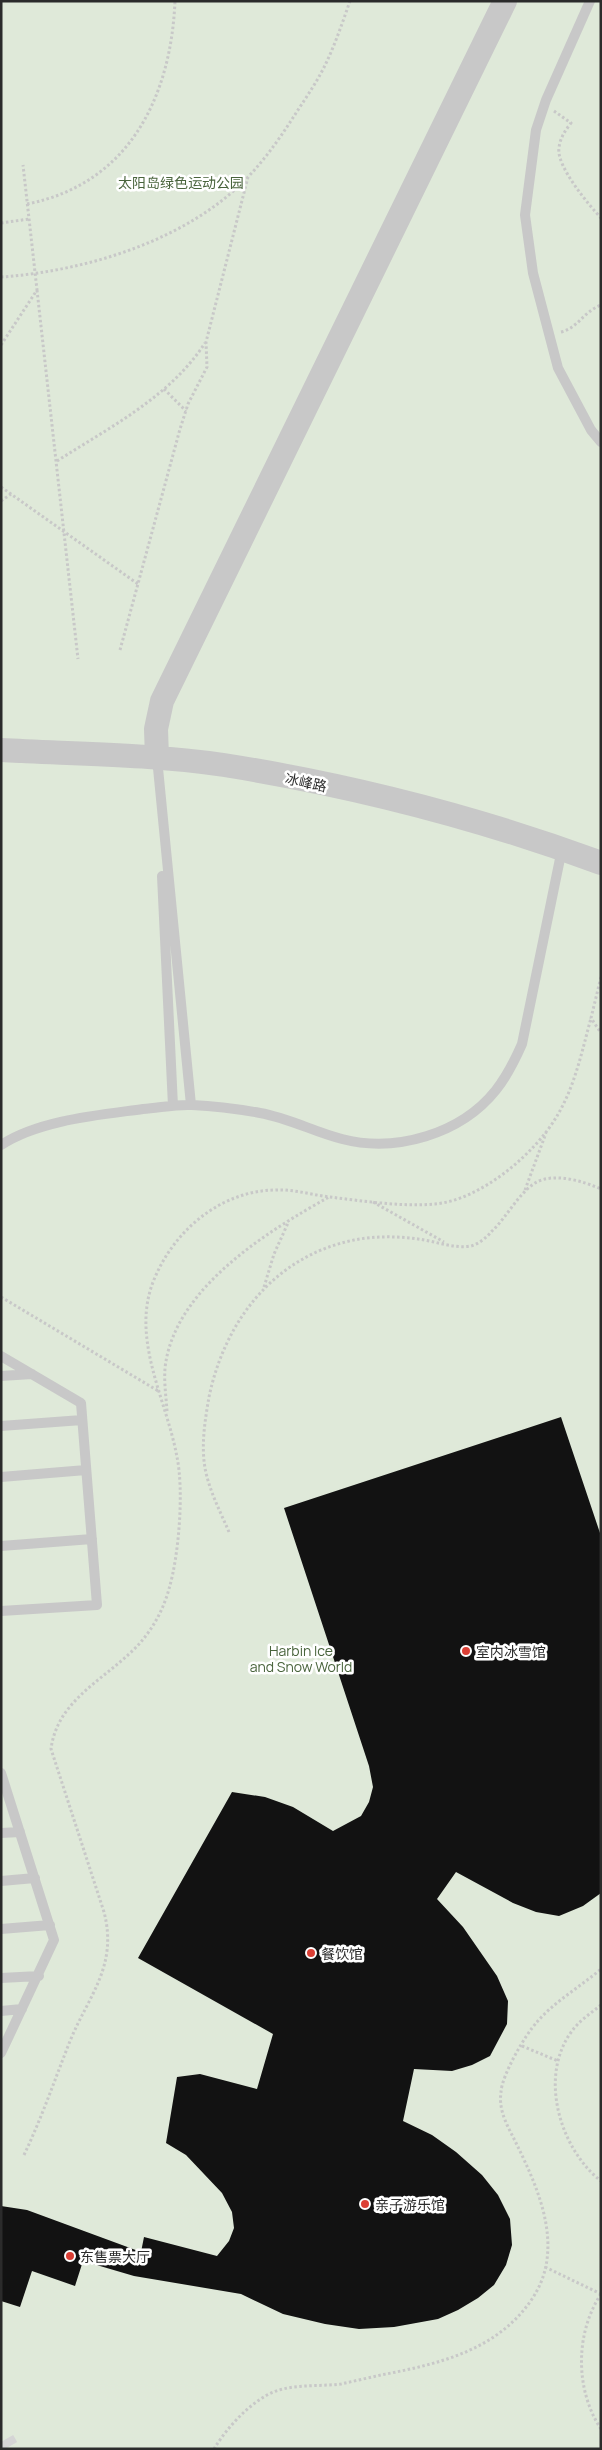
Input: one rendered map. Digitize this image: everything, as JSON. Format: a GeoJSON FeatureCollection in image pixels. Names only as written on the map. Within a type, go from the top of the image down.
{"type":"FeatureCollection","features":[{"type":"Feature","properties":{"kind":"street"},"geometry":{"type":"LineString","coordinates":[[157,758],[156,728],[162,701],[505,1]]}},
{"type":"Feature","properties":{"kind":"street","name":"冰峰路"},"geometry":{"type":"LineString","coordinates":[[1,750],[157,758],[224,766],[394,800],[486,824],[601,863]]}},
{"type":"Feature","properties":{"kind":"lane"},"geometry":{"type":"LineString","coordinates":[[590,1],[544,104],[536,130],[525,215],[533,274],[558,368],[591,430],[601,442]]}},
{"type":"Feature","properties":{"kind":"lane"},"geometry":{"type":"LineString","coordinates":[[157,758],[192,1105]]}},
{"type":"Feature","properties":{"kind":"lane"},"geometry":{"type":"LineString","coordinates":[[157,758],[173,1106]]}},
{"type":"Feature","properties":{"kind":"lane"},"geometry":{"type":"LineString","coordinates":[[1,1144],[32,1130],[81,1118],[192,1105],[277,1117],[343,1140],[375,1144],[421,1138],[449,1127],[470,1114],[496,1090],[513,1063],[522,1044],[562,849]]}},
{"type":"Feature","properties":{"kind":"lane"},"geometry":{"type":"LineString","coordinates":[[1,1356],[81,1403],[97,1605],[1,1611]]}},
{"type":"Feature","properties":{"kind":"lane"},"geometry":{"type":"LineString","coordinates":[[1,1376],[32,1374]]}},
{"type":"Feature","properties":{"kind":"lane"},"geometry":{"type":"LineString","coordinates":[[1,1426],[82,1420]]}},
{"type":"Feature","properties":{"kind":"lane"},"geometry":{"type":"LineString","coordinates":[[1,1477],[86,1470]]}},
{"type":"Feature","properties":{"kind":"lane"},"geometry":{"type":"LineString","coordinates":[[1,1546],[92,1539]]}},
{"type":"Feature","properties":{"kind":"lane"},"geometry":{"type":"LineString","coordinates":[[1,1773],[3,1786],[20,1832],[54,1940],[53,1946],[3,2048]]}},
{"type":"Feature","properties":{"kind":"lane"},"geometry":{"type":"LineString","coordinates":[[1,1833],[20,1832]]}},
{"type":"Feature","properties":{"kind":"lane"},"geometry":{"type":"LineString","coordinates":[[1,1881],[35,1878]]}},
{"type":"Feature","properties":{"kind":"lane"},"geometry":{"type":"LineString","coordinates":[[1,1929],[50,1925]]}},
{"type":"Feature","properties":{"kind":"lane"},"geometry":{"type":"LineString","coordinates":[[1,1978],[38,1976]]}},
{"type":"Feature","properties":{"kind":"lane"},"geometry":{"type":"LineString","coordinates":[[1,2011],[22,2009]]}},
{"type":"Feature","properties":{"kind":"path"},"geometry":{"type":"LineString","coordinates":[[27,204],[55,198],[76,188],[102,170],[136,136],[148,115],[166,72],[174,25],[175,1]]}},
{"type":"Feature","properties":{"kind":"path"},"geometry":{"type":"LineString","coordinates":[[1,277],[35,274],[102,260],[129,250],[196,217],[248,177],[267,155],[312,89],[327,62],[350,1]]}},
{"type":"Feature","properties":{"kind":"path"},"geometry":{"type":"LineString","coordinates":[[544,104],[571,123],[563,134],[558,150],[562,162],[579,192],[601,218]]}},
{"type":"Feature","properties":{"kind":"path"},"geometry":{"type":"LineString","coordinates":[[23,165],[78,659]]}},
{"type":"Feature","properties":{"kind":"path"},"geometry":{"type":"LineString","coordinates":[[120,650],[186,411],[207,367],[206,342],[248,177]]}},
{"type":"Feature","properties":{"kind":"path"},"geometry":{"type":"LineString","coordinates":[[1,223],[29,219]]}},
{"type":"Feature","properties":{"kind":"path"},"geometry":{"type":"LineString","coordinates":[[1,345],[36,290]]}},
{"type":"Feature","properties":{"kind":"path"},"geometry":{"type":"LineString","coordinates":[[548,336],[574,326],[582,315],[601,305]]}},
{"type":"Feature","properties":{"kind":"path"},"geometry":{"type":"LineString","coordinates":[[57,461],[164,389],[194,360],[206,342]]}},
{"type":"Feature","properties":{"kind":"path"},"geometry":{"type":"LineString","coordinates":[[164,389],[186,411]]}},
{"type":"Feature","properties":{"kind":"path"},"geometry":{"type":"LineString","coordinates":[[1,487],[138,584]]}},
{"type":"Feature","properties":{"kind":"path"},"geometry":{"type":"LineString","coordinates":[[1,501],[12,494]]}},
{"type":"Feature","properties":{"kind":"path"},"geometry":{"type":"LineString","coordinates":[[524,1193],[546,1131],[568,1095],[601,977]]}},
{"type":"Feature","properties":{"kind":"path"},"geometry":{"type":"LineString","coordinates":[[591,1018],[601,1033]]}},
{"type":"Feature","properties":{"kind":"path"},"geometry":{"type":"LineString","coordinates":[[24,2155],[56,2082],[71,2038],[102,1977],[109,1931],[51,1749],[53,1736],[65,1710],[132,1652],[152,1628],[168,1591],[174,1570],[179,1512],[178,1461],[147,1341],[144,1321],[150,1288],[161,1264],[184,1232],[209,1210],[240,1196],[274,1190],[370,1201],[436,1204],[472,1194],[508,1169],[546,1131]]}},
{"type":"Feature","properties":{"kind":"path"},"geometry":{"type":"LineString","coordinates":[[229,1532],[208,1482],[205,1467],[204,1448],[208,1404],[221,1354],[232,1331],[246,1307],[264,1287],[288,1266],[302,1258],[319,1250],[354,1240],[394,1237],[472,1246],[480,1242],[501,1222],[524,1193],[535,1183],[555,1178],[584,1182],[601,1189]]}},
{"type":"Feature","properties":{"kind":"path"},"geometry":{"type":"LineString","coordinates":[[168,1418],[166,1362],[181,1321],[192,1304],[232,1262],[289,1221],[330,1197]]}},
{"type":"Feature","properties":{"kind":"path"},"geometry":{"type":"LineString","coordinates":[[370,1201],[446,1244]]}},
{"type":"Feature","properties":{"kind":"path"},"geometry":{"type":"LineString","coordinates":[[264,1287],[274,1254],[289,1221]]}},
{"type":"Feature","properties":{"kind":"path"},"geometry":{"type":"LineString","coordinates":[[1,1298],[160,1392]]}},
{"type":"Feature","properties":{"kind":"path"},"geometry":{"type":"LineString","coordinates":[[214,2449],[234,2423],[267,2395],[287,2388],[340,2384],[422,2368],[450,2360],[478,2348],[520,2314],[532,2298],[544,2267],[547,2237],[545,2212],[538,2190],[503,2119],[500,2092],[507,2071],[536,2022],[601,1969]]}},
{"type":"Feature","properties":{"kind":"path"},"geometry":{"type":"LineString","coordinates":[[601,2005],[572,2031],[558,2061],[556,2090],[565,2133],[577,2156],[601,2181]]}},
{"type":"Feature","properties":{"kind":"path"},"geometry":{"type":"LineString","coordinates":[[522,2046],[558,2061]]}},
{"type":"Feature","properties":{"kind":"path"},"geometry":{"type":"LineString","coordinates":[[544,2267],[601,2294],[588,2318],[582,2362],[585,2396],[601,2429]]}},
{"type":"Feature","properties":{"kind":"green space","name":"Harbin Ice and Snow World"},"geometry":{"type":"Polygon","coordinates":[[[1,1],[601,1],[601,2449],[1,2449],[1,1]]]}},
{"type":"Feature","properties":{"kind":"building"},"geometry":{"type":"Polygon","coordinates":[[[561,1417],[601,1536],[601,1893],[583,1906],[559,1916],[536,1912],[513,1903],[456,1872],[437,1899],[463,1927],[497,1976],[508,2001],[507,2024],[490,2056],[472,2065],[452,2071],[414,2069],[403,2121],[432,2135],[456,2152],[482,2175],[498,2195],[510,2219],[512,2245],[506,2265],[494,2285],[478,2298],[438,2319],[394,2327],[359,2329],[325,2324],[283,2314],[241,2294],[134,2276],[83,2261],[75,2286],[32,2271],[20,2307],[1,2301],[1,2206],[27,2210],[141,2252],[144,2237],[217,2256],[229,2241],[234,2228],[232,2212],[222,2193],[186,2155],[166,2143],[177,2077],[200,2074],[257,2089],[273,2034],[138,1958],[232,1792],[265,1797],[293,1807],[333,1831],[361,1816],[369,1802],[373,1787],[369,1766],[284,1508],[561,1417]]]}},
{"type":"Feature","properties":{"kind":"tunnel"},"geometry":{"type":"LineString","coordinates":[[1,2442],[5,2449]]}},
{"type":"Feature","properties":{"kind":"place","name":"室内冰雪馆"},"geometry":{"type":"Point","coordinates":[466,1651]}},
{"type":"Feature","properties":{"kind":"place","name":"餐饮馆"},"geometry":{"type":"Point","coordinates":[311,1953]}},
{"type":"Feature","properties":{"kind":"place","name":"亲子游乐馆"},"geometry":{"type":"Point","coordinates":[365,2204]}},
{"type":"Feature","properties":{"kind":"place","name":"东售票大厅"},"geometry":{"type":"Point","coordinates":[70,2256]}},
{"type":"Feature","properties":{"kind":"park label","name":"太阳岛绿色运动公园"},"geometry":{"type":"Point","coordinates":[181,182]}}]}
